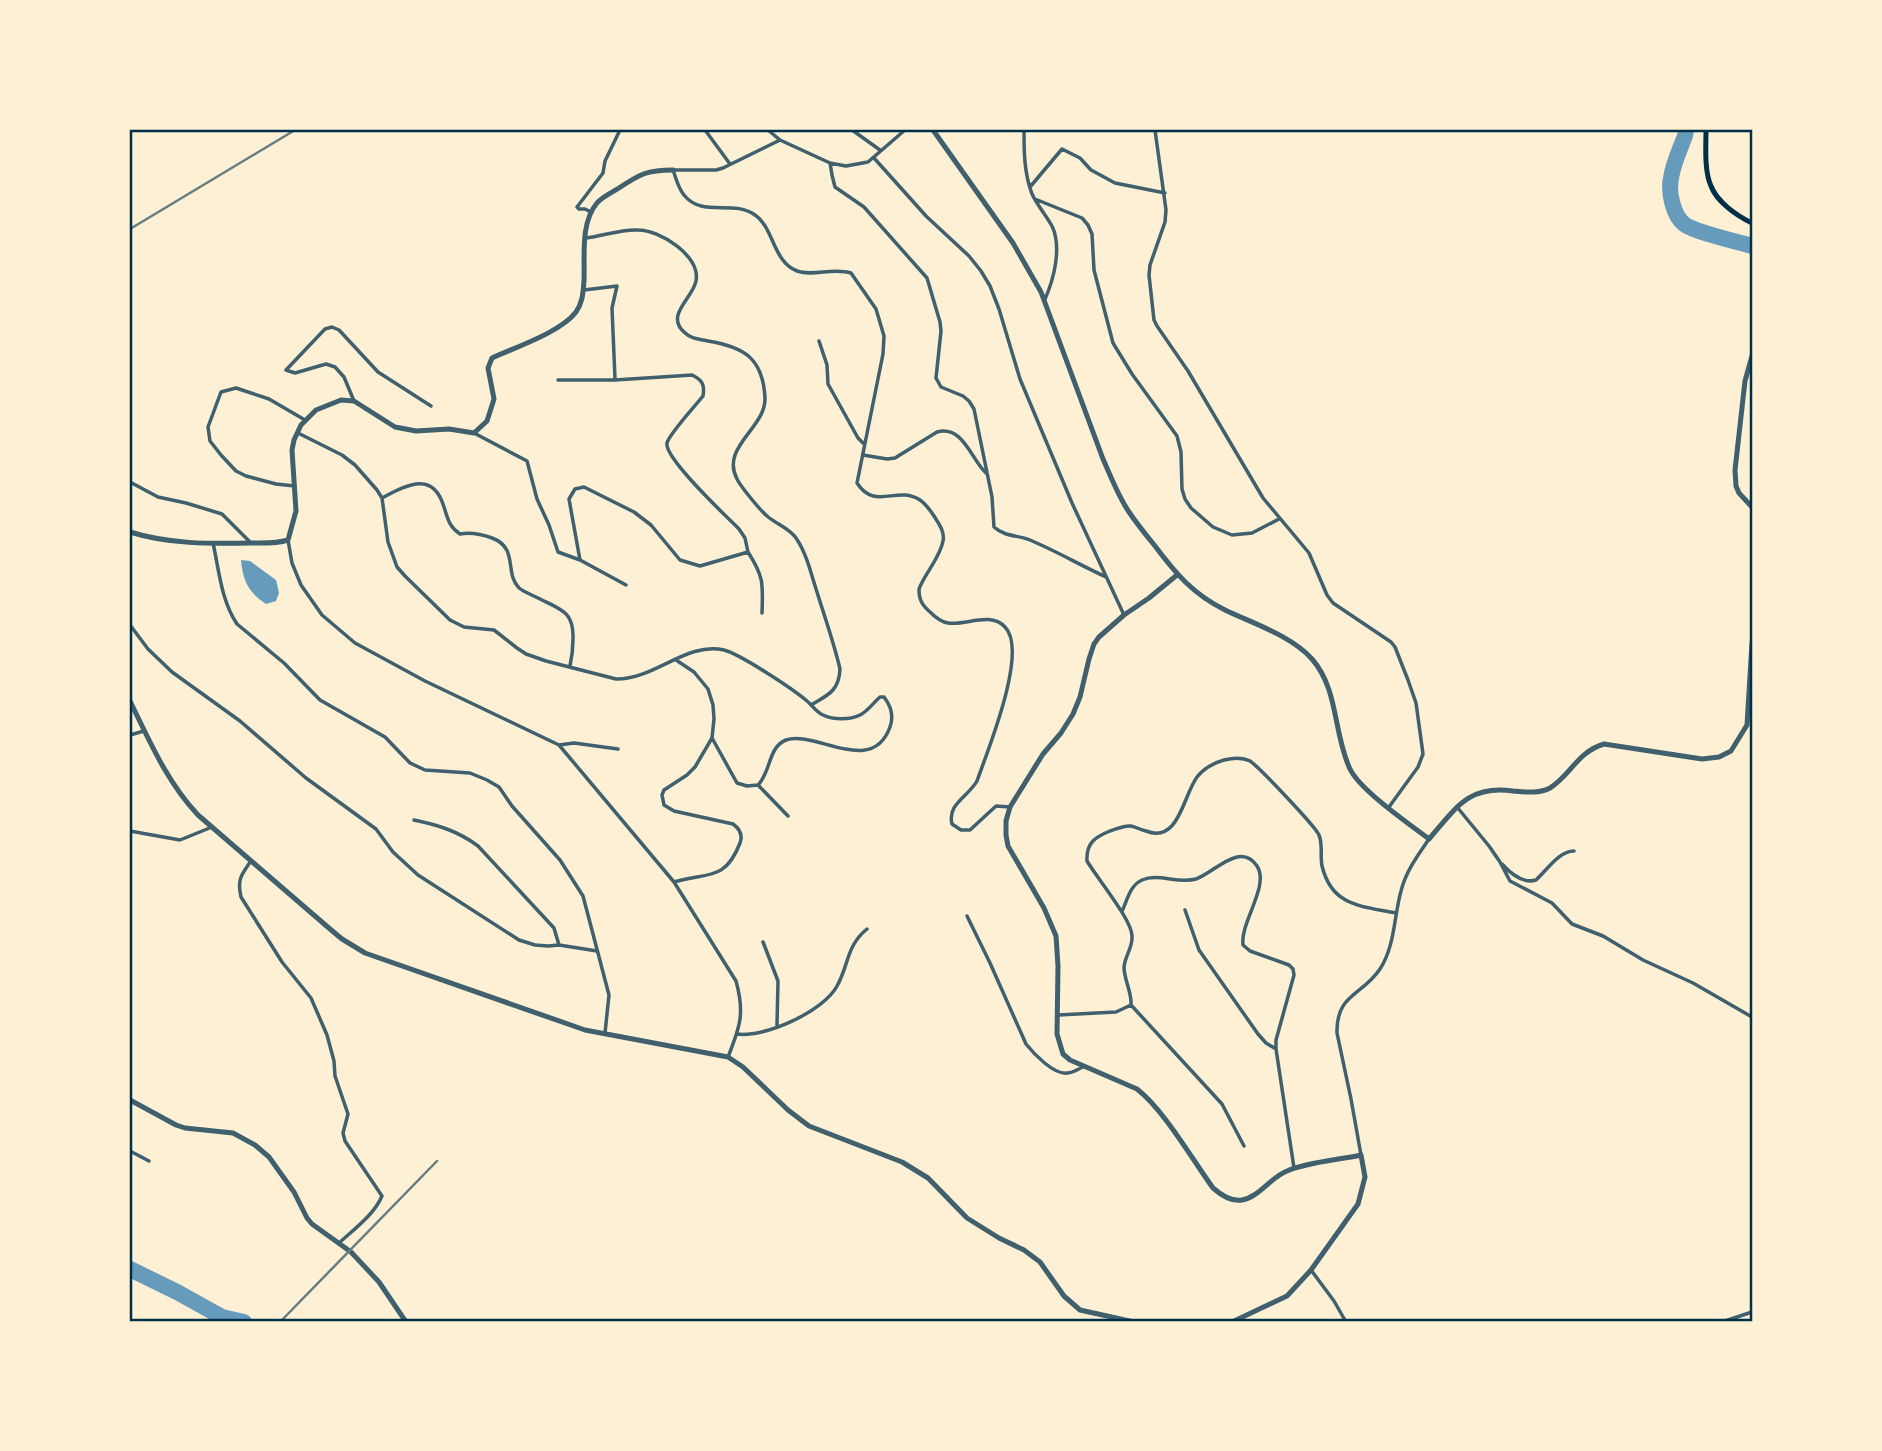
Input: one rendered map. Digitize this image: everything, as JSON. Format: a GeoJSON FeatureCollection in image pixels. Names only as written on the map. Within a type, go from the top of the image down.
{"type":"FeatureCollection","features":[{"type":"Feature","properties":{"kind":"main road"},"geometry":{"type":"LineString","coordinates":[[1706,130],[1705,150],[1710,185],[1726,205],[1752,223]]}},
{"type":"Feature","properties":{"kind":"street"},"geometry":{"type":"LineString","coordinates":[[591,212],[577,207],[603,173],[605,161],[620,130]]}},
{"type":"Feature","properties":{"kind":"street"},"geometry":{"type":"LineString","coordinates":[[705,130],[730,164]]}},
{"type":"Feature","properties":{"kind":"street"},"geometry":{"type":"LineString","coordinates":[[768,130],[780,140],[830,163],[846,166],[868,162],[905,130]]}},
{"type":"Feature","properties":{"kind":"street"},"geometry":{"type":"LineString","coordinates":[[852,130],[880,150]]}},
{"type":"Feature","properties":{"kind":"street"},"geometry":{"type":"LineString","coordinates":[[933,130],[1013,243],[1045,299],[1115,487],[1129,513],[1177,575],[1206,599],[1275,633],[1309,656],[1321,670],[1329,690],[1350,771],[1364,787],[1429,839]]}},
{"type":"Feature","properties":{"kind":"street"},"geometry":{"type":"LineString","coordinates":[[1024,130],[1024,153],[1030,187],[1055,233],[1057,248],[1051,285],[1045,299]]}},
{"type":"Feature","properties":{"kind":"street"},"geometry":{"type":"LineString","coordinates":[[1155,130],[1166,210],[1165,222],[1150,265],[1154,320],[1188,371],[1263,499],[1309,553],[1327,595],[1333,603],[1395,646],[1416,703],[1423,754],[1419,766],[1389,807]]}},
{"type":"Feature","properties":{"kind":"street"},"geometry":{"type":"LineString","coordinates":[[474,433],[487,421],[494,399],[488,368],[492,358],[564,324],[581,303],[584,238],[591,212],[598,202],[631,179],[653,170],[716,170],[780,140]]}},
{"type":"Feature","properties":{"kind":"street"},"geometry":{"type":"LineString","coordinates":[[1030,187],[1062,149],[1080,158],[1091,170],[1115,183],[1165,193]]}},
{"type":"Feature","properties":{"kind":"street"},"geometry":{"type":"LineString","coordinates":[[874,158],[926,216],[969,256],[990,286],[1020,379],[1067,492],[1124,615]]}},
{"type":"Feature","properties":{"kind":"street"},"geometry":{"type":"LineString","coordinates":[[830,163],[835,187],[864,207],[927,278],[940,322],[936,378],[941,387],[962,396],[974,409],[992,497],[994,527],[1012,536],[1028,539],[1106,577]]}},
{"type":"Feature","properties":{"kind":"street"},"geometry":{"type":"LineString","coordinates":[[673,170],[684,195],[695,204],[712,208],[740,208],[756,215],[790,267],[802,272],[851,273],[876,309],[884,336],[883,354],[857,483],[866,494],[880,498],[898,494],[914,496],[923,501],[939,523],[944,534],[943,544],[919,589],[922,605],[939,620],[948,623],[981,620],[999,623],[1006,628],[1012,639],[1011,673],[998,719],[977,781],[973,789],[954,806],[951,824],[961,831],[970,830],[996,806],[1010,807]]}},
{"type":"Feature","properties":{"kind":"street"},"geometry":{"type":"LineString","coordinates":[[1035,200],[1082,218],[1088,225],[1092,234],[1094,270],[1113,343],[1177,436],[1181,452],[1182,489],[1191,508],[1213,527],[1232,535],[1252,533],[1279,519]]}},
{"type":"Feature","properties":{"kind":"street"},"geometry":{"type":"LineString","coordinates":[[584,238],[637,229],[662,235],[690,259],[696,272],[694,288],[679,310],[677,318],[681,330],[692,338],[731,345],[749,355],[759,372],[765,396],[764,410],[737,448],[733,464],[736,478],[767,516],[794,535],[804,550],[840,669],[834,691],[811,705]]}},
{"type":"Feature","properties":{"kind":"street"},"geometry":{"type":"LineString","coordinates":[[583,290],[617,286],[612,308],[615,380]]}},
{"type":"Feature","properties":{"kind":"street"},"geometry":{"type":"LineString","coordinates":[[354,401],[344,377],[335,368],[326,364],[295,373],[286,370],[325,330],[332,327],[339,330],[378,372],[431,406]]}},
{"type":"Feature","properties":{"kind":"street"},"geometry":{"type":"LineString","coordinates":[[819,341],[827,365],[828,384],[858,438],[864,443]]}},
{"type":"Feature","properties":{"kind":"street"},"geometry":{"type":"LineString","coordinates":[[1752,356],[1745,381],[1735,470],[1739,493],[1752,507]]}},
{"type":"Feature","properties":{"kind":"street"},"geometry":{"type":"LineString","coordinates":[[558,380],[615,380],[692,375],[701,379],[703,396],[667,440],[667,450],[745,538],[748,552],[763,582],[762,613]]}},
{"type":"Feature","properties":{"kind":"street"},"geometry":{"type":"LineString","coordinates":[[295,486],[259,480],[236,471],[210,441],[208,427],[221,392],[236,388],[269,399],[305,420]]}},
{"type":"Feature","properties":{"kind":"street"},"geometry":{"type":"LineString","coordinates":[[626,585],[580,560],[558,552],[537,499],[527,461],[474,433],[449,429],[416,431],[395,427],[354,401],[341,400],[316,410],[296,432],[292,450],[296,511],[288,540],[292,563],[301,585],[322,615],[355,643],[425,681],[559,745],[674,882],[736,981],[741,1010],[729,1057]]}},
{"type":"Feature","properties":{"kind":"street"},"geometry":{"type":"LineString","coordinates":[[863,455],[895,458],[937,432],[952,431],[962,439],[980,468],[987,474]]}},
{"type":"Feature","properties":{"kind":"street"},"geometry":{"type":"LineString","coordinates":[[296,432],[342,455],[355,465],[377,490],[382,498],[388,542],[397,567],[450,620],[464,627],[494,630],[526,654],[601,676],[626,680],[648,674],[695,651],[724,650],[741,657],[831,718],[851,718],[865,711],[880,697],[884,697],[891,710],[892,719],[888,733],[866,750],[854,751],[798,739],[784,741],[774,751],[767,774],[758,785],[737,783],[712,738]]}},
{"type":"Feature","properties":{"kind":"street"},"geometry":{"type":"LineString","coordinates":[[130,482],[158,497],[222,514],[251,543]]}},
{"type":"Feature","properties":{"kind":"street"},"geometry":{"type":"LineString","coordinates":[[382,498],[408,484],[427,484],[435,488],[441,497],[453,530],[460,534],[483,535],[498,540],[507,548],[514,581],[520,589],[566,613],[571,619],[574,626],[570,666]]}},
{"type":"Feature","properties":{"kind":"street"},"geometry":{"type":"LineString","coordinates":[[580,560],[569,499],[575,489],[584,487],[634,512],[651,525],[680,560],[700,566],[748,552]]}},
{"type":"Feature","properties":{"kind":"street"},"geometry":{"type":"LineString","coordinates":[[130,532],[156,539],[213,543],[276,543],[288,540]]}},
{"type":"Feature","properties":{"kind":"street"},"geometry":{"type":"LineString","coordinates":[[213,543],[223,591],[232,617],[284,663],[320,700],[385,737],[410,763],[425,770],[470,774],[499,787],[512,806],[560,860],[583,895],[605,974],[609,995],[606,1033]]}},
{"type":"Feature","properties":{"kind":"street"},"geometry":{"type":"LineString","coordinates":[[1177,575],[1124,615],[1094,644],[1073,714],[1043,754],[1010,807],[1006,821],[1008,846],[1044,908],[1056,936],[1057,1034],[1063,1054],[1083,1067],[1137,1089],[1146,1096],[1213,1188],[1222,1196],[1243,1200],[1294,1168],[1361,1156]]}},
{"type":"Feature","properties":{"kind":"street"},"geometry":{"type":"LineString","coordinates":[[130,625],[148,649],[172,672],[230,714],[306,778],[376,829],[393,852],[418,875],[519,940],[535,945],[559,945],[597,951]]}},
{"type":"Feature","properties":{"kind":"street"},"geometry":{"type":"LineString","coordinates":[[1232,1321],[1287,1296],[1311,1270],[1358,1204],[1364,1177],[1336,1023],[1348,998],[1380,969],[1392,938],[1405,876],[1429,839],[1471,795],[1498,789],[1543,791],[1556,783],[1589,750],[1604,744],[1702,759],[1719,757],[1731,751],[1747,725],[1752,643]]}},
{"type":"Feature","properties":{"kind":"street"},"geometry":{"type":"LineString","coordinates":[[674,882],[720,872],[730,862],[741,840],[740,830],[733,824],[674,811],[664,805],[664,790],[695,767],[712,738],[715,719],[708,689],[694,673],[676,660]]}},
{"type":"Feature","properties":{"kind":"street"},"geometry":{"type":"LineString","coordinates":[[130,701],[144,732],[183,800],[342,939],[365,953],[584,1030],[729,1057],[809,1126],[902,1162],[928,1178],[967,1218],[1040,1262],[1064,1296],[1080,1310],[1134,1321]]}},
{"type":"Feature","properties":{"kind":"street"},"geometry":{"type":"LineString","coordinates":[[130,735],[144,732]]}},
{"type":"Feature","properties":{"kind":"street"},"geometry":{"type":"LineString","coordinates":[[559,745],[574,743],[618,748]]}},
{"type":"Feature","properties":{"kind":"street"},"geometry":{"type":"LineString","coordinates":[[1244,1146],[1222,1104],[1131,1005],[1124,964],[1133,937],[1122,911],[1087,861],[1088,846],[1098,836],[1127,826],[1153,834],[1164,833],[1172,826],[1197,777],[1203,771],[1221,761],[1241,758],[1256,766],[1317,832],[1323,868],[1336,895],[1347,902],[1396,913]]}},
{"type":"Feature","properties":{"kind":"street"},"geometry":{"type":"LineString","coordinates":[[758,785],[788,816]]}},
{"type":"Feature","properties":{"kind":"street"},"geometry":{"type":"LineString","coordinates":[[1457,807],[1500,862],[1524,881],[1536,880],[1562,854],[1574,851]]}},
{"type":"Feature","properties":{"kind":"street"},"geometry":{"type":"LineString","coordinates":[[414,820],[449,828],[478,846],[554,928],[559,945]]}},
{"type":"Feature","properties":{"kind":"street"},"geometry":{"type":"LineString","coordinates":[[130,831],[180,840],[212,827]]}},
{"type":"Feature","properties":{"kind":"street"},"geometry":{"type":"LineString","coordinates":[[1122,911],[1133,886],[1143,880],[1195,880],[1231,858],[1240,856],[1256,864],[1260,878],[1243,944],[1250,951],[1289,965],[1294,975],[1276,1040],[1294,1168]]}},
{"type":"Feature","properties":{"kind":"street"},"geometry":{"type":"LineString","coordinates":[[251,861],[238,885],[241,897],[282,962],[311,998],[327,1035],[335,1076],[347,1107],[343,1133],[345,1141],[382,1196],[366,1219],[339,1243]]}},
{"type":"Feature","properties":{"kind":"street"},"geometry":{"type":"LineString","coordinates":[[1500,862],[1510,881],[1552,903],[1572,923],[1603,936],[1752,1017]]}},
{"type":"Feature","properties":{"kind":"street"},"geometry":{"type":"LineString","coordinates":[[1185,910],[1199,950],[1258,1034],[1276,1049]]}},
{"type":"Feature","properties":{"kind":"street"},"geometry":{"type":"LineString","coordinates":[[967,916],[1026,1044],[1034,1054],[1061,1073],[1072,1073],[1083,1067]]}},
{"type":"Feature","properties":{"kind":"street"},"geometry":{"type":"LineString","coordinates":[[737,1034],[756,1034],[819,1007],[830,998],[839,984],[852,945],[867,929]]}},
{"type":"Feature","properties":{"kind":"street"},"geometry":{"type":"LineString","coordinates":[[763,942],[778,981],[777,1026]]}},
{"type":"Feature","properties":{"kind":"street"},"geometry":{"type":"LineString","coordinates":[[1058,1015],[1116,1012],[1131,1005]]}},
{"type":"Feature","properties":{"kind":"street"},"geometry":{"type":"LineString","coordinates":[[130,1100],[185,1128],[233,1133],[269,1157],[295,1192],[312,1224],[351,1252],[379,1282],[406,1321]]}},
{"type":"Feature","properties":{"kind":"street"},"geometry":{"type":"LineString","coordinates":[[130,1151],[149,1161]]}},
{"type":"Feature","properties":{"kind":"street"},"geometry":{"type":"LineString","coordinates":[[1311,1270],[1346,1321]]}},
{"type":"Feature","properties":{"kind":"street"},"geometry":{"type":"LineString","coordinates":[[1722,1321],[1752,1312]]}},
{"type":"Feature","properties":{"kind":"water"},"geometry":{"type":"Polygon","coordinates":[[[241,560],[250,561],[276,580],[279,593],[276,601],[266,604],[255,595],[245,580],[241,560]]]}},
{"type":"Feature","properties":{"kind":"waterway"},"geometry":{"type":"LineString","coordinates":[[1686,130],[1670,184],[1672,203],[1677,215],[1684,224],[1697,230],[1752,246]]}},
{"type":"Feature","properties":{"kind":"waterway"},"geometry":{"type":"LineString","coordinates":[[130,1269],[222,1317],[244,1322]]}},
{"type":"Feature","properties":{"kind":"railway"},"geometry":{"type":"LineString","coordinates":[[130,229],[295,130]]}},
{"type":"Feature","properties":{"kind":"railway"},"geometry":{"type":"LineString","coordinates":[[280,1322],[437,1161]]}}]}
